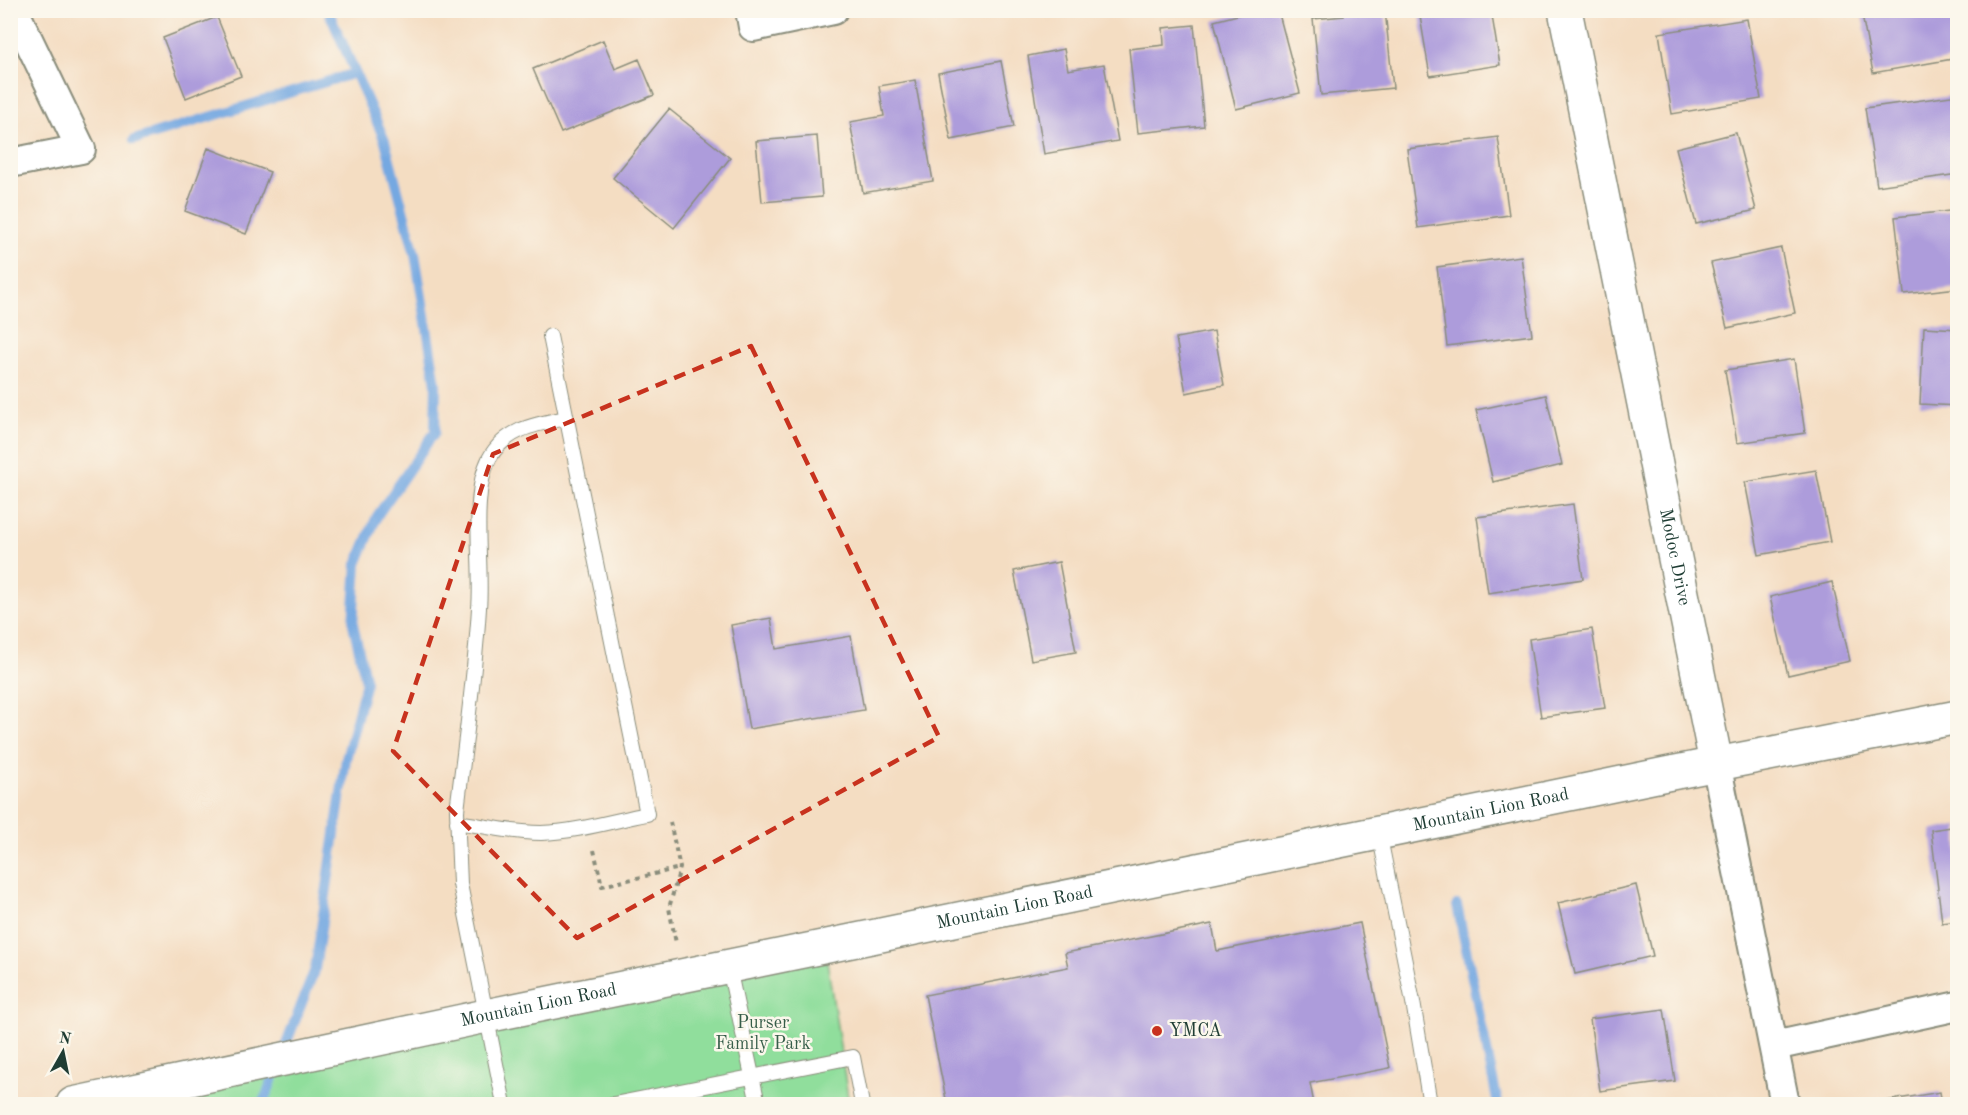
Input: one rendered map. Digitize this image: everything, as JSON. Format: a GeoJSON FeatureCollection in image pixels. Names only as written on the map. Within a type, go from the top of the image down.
{"type":"FeatureCollection","features":[{"type":"Feature","properties":{"kind":"street"},"geometry":{"type":"LineString","coordinates":[[10,163],[81,149],[14,10]]}},
{"type":"Feature","properties":{"kind":"street"},"geometry":{"type":"LineString","coordinates":[[750,10],[753,27],[833,10]]}},
{"type":"Feature","properties":{"kind":"street","name":"Modoc Drive"},"geometry":{"type":"LineString","coordinates":[[1565,10],[1785,1104]]}},
{"type":"Feature","properties":{"kind":"street","name":"Mountain Lion Road"},"geometry":{"type":"LineString","coordinates":[[73,1104],[486,1016],[1716,764],[1958,717]]}},
{"type":"Feature","properties":{"kind":"street"},"geometry":{"type":"LineString","coordinates":[[1774,1046],[1958,1006]]}},
{"type":"Feature","properties":{"kind":"lane"},"geometry":{"type":"LineString","coordinates":[[457,822],[540,833],[561,832],[647,814],[550,336]]}},
{"type":"Feature","properties":{"kind":"lane"},"geometry":{"type":"LineString","coordinates":[[504,1104],[460,884],[457,822],[480,606],[479,510],[482,481],[489,459],[503,440],[520,429],[566,417]]}},
{"type":"Feature","properties":{"kind":"lane"},"geometry":{"type":"LineString","coordinates":[[1379,833],[1430,1104]]}},
{"type":"Feature","properties":{"kind":"lane"},"geometry":{"type":"LineString","coordinates":[[729,968],[758,1104]]}},
{"type":"Feature","properties":{"kind":"lane"},"geometry":{"type":"LineString","coordinates":[[614,1104],[853,1057],[862,1104]]}},
{"type":"Feature","properties":{"kind":"path"},"geometry":{"type":"LineString","coordinates":[[647,814],[667,810],[680,868],[669,908],[681,977]]}},
{"type":"Feature","properties":{"kind":"path"},"geometry":{"type":"LineString","coordinates":[[589,826],[602,886],[680,868]]}},
{"type":"Feature","properties":{"kind":"highlighted area"},"geometry":{"type":"Polygon","coordinates":[[[751,346],[939,737],[577,938],[393,751],[493,454],[751,346]]]}},
{"type":"Feature","properties":{"kind":"green space","name":"Purser Family Park"},"geometry":{"type":"Polygon","coordinates":[[[825,948],[849,1104],[48,1104],[825,948]]]}},
{"type":"Feature","properties":{"kind":"building"},"geometry":{"type":"Polygon","coordinates":[[[1257,10],[1278,10],[1300,93],[1236,109],[1214,21],[1257,10]]]}},
{"type":"Feature","properties":{"kind":"building"},"geometry":{"type":"Polygon","coordinates":[[[1343,10],[1385,10],[1393,88],[1321,95],[1313,19],[1344,16],[1343,10]]]}},
{"type":"Feature","properties":{"kind":"building"},"geometry":{"type":"Polygon","coordinates":[[[1419,10],[1491,10],[1500,65],[1430,76],[1419,10]]]}},
{"type":"Feature","properties":{"kind":"building"},"geometry":{"type":"Polygon","coordinates":[[[1861,10],[1952,10],[1958,58],[1873,73],[1861,10]]]}},
{"type":"Feature","properties":{"kind":"building"},"geometry":{"type":"Polygon","coordinates":[[[217,17],[241,76],[186,98],[163,38],[217,17]]]}},
{"type":"Feature","properties":{"kind":"building"},"geometry":{"type":"Polygon","coordinates":[[[1747,19],[1761,99],[1672,114],[1659,33],[1747,19]]]}},
{"type":"Feature","properties":{"kind":"building"},"geometry":{"type":"Polygon","coordinates":[[[1194,25],[1204,126],[1138,133],[1129,49],[1164,45],[1163,28],[1194,25]]]}},
{"type":"Feature","properties":{"kind":"building"},"geometry":{"type":"Polygon","coordinates":[[[603,40],[615,69],[639,59],[654,95],[561,133],[533,69],[603,40]]]}},
{"type":"Feature","properties":{"kind":"building"},"geometry":{"type":"Polygon","coordinates":[[[1064,49],[1068,70],[1104,64],[1118,141],[1044,154],[1028,56],[1064,49]]]}},
{"type":"Feature","properties":{"kind":"building"},"geometry":{"type":"Polygon","coordinates":[[[1001,61],[1014,127],[951,140],[938,73],[1001,61]]]}},
{"type":"Feature","properties":{"kind":"building"},"geometry":{"type":"Polygon","coordinates":[[[915,80],[933,181],[863,193],[850,122],[884,116],[879,86],[915,80]]]}},
{"type":"Feature","properties":{"kind":"building"},"geometry":{"type":"Polygon","coordinates":[[[1958,95],[1958,174],[1877,186],[1865,108],[1958,95]]]}},
{"type":"Feature","properties":{"kind":"building"},"geometry":{"type":"Polygon","coordinates":[[[669,109],[730,158],[674,228],[613,178],[669,109]]]}},
{"type":"Feature","properties":{"kind":"building"},"geometry":{"type":"Polygon","coordinates":[[[1736,133],[1756,210],[1696,224],[1676,148],[1736,133]]]}},
{"type":"Feature","properties":{"kind":"building"},"geometry":{"type":"Polygon","coordinates":[[[817,136],[822,197],[762,202],[756,141],[817,136]]]}},
{"type":"Feature","properties":{"kind":"building"},"geometry":{"type":"Polygon","coordinates":[[[1498,137],[1509,215],[1418,228],[1407,149],[1498,137]]]}},
{"type":"Feature","properties":{"kind":"building"},"geometry":{"type":"Polygon","coordinates":[[[208,148],[270,172],[246,234],[185,211],[208,148]]]}},
{"type":"Feature","properties":{"kind":"building"},"geometry":{"type":"Polygon","coordinates":[[[1958,210],[1958,288],[1904,294],[1895,217],[1958,210]]]}},
{"type":"Feature","properties":{"kind":"building"},"geometry":{"type":"Polygon","coordinates":[[[1781,248],[1795,313],[1727,328],[1711,263],[1781,248]]]}},
{"type":"Feature","properties":{"kind":"building"},"geometry":{"type":"Polygon","coordinates":[[[1521,256],[1532,335],[1447,346],[1437,267],[1521,256]]]}},
{"type":"Feature","properties":{"kind":"building"},"geometry":{"type":"Polygon","coordinates":[[[1924,327],[1958,329],[1958,406],[1920,404],[1924,327]]]}},
{"type":"Feature","properties":{"kind":"building"},"geometry":{"type":"Polygon","coordinates":[[[1214,331],[1224,385],[1186,393],[1176,338],[1214,331]]]}},
{"type":"Feature","properties":{"kind":"building"},"geometry":{"type":"Polygon","coordinates":[[[1794,359],[1805,433],[1737,443],[1725,370],[1794,359]]]}},
{"type":"Feature","properties":{"kind":"building"},"geometry":{"type":"Polygon","coordinates":[[[1546,395],[1562,465],[1493,482],[1476,410],[1546,395]]]}},
{"type":"Feature","properties":{"kind":"building"},"geometry":{"type":"Polygon","coordinates":[[[1816,470],[1830,542],[1759,555],[1745,482],[1816,470]]]}},
{"type":"Feature","properties":{"kind":"building"},"geometry":{"type":"Polygon","coordinates":[[[1573,504],[1583,579],[1488,593],[1477,517],[1573,504]]]}},
{"type":"Feature","properties":{"kind":"building"},"geometry":{"type":"Polygon","coordinates":[[[1059,562],[1076,652],[1031,660],[1014,571],[1059,562]]]}},
{"type":"Feature","properties":{"kind":"building"},"geometry":{"type":"Polygon","coordinates":[[[1832,582],[1850,661],[1788,675],[1770,597],[1832,582]]]}},
{"type":"Feature","properties":{"kind":"building"},"geometry":{"type":"Polygon","coordinates":[[[771,618],[776,649],[851,636],[864,710],[749,729],[731,625],[771,618]]]}},
{"type":"Feature","properties":{"kind":"building"},"geometry":{"type":"Polygon","coordinates":[[[1592,629],[1605,708],[1541,717],[1529,639],[1592,629]]]}},
{"type":"Feature","properties":{"kind":"building"},"geometry":{"type":"Polygon","coordinates":[[[1958,826],[1958,921],[1942,923],[1931,830],[1958,826]]]}},
{"type":"Feature","properties":{"kind":"building"},"geometry":{"type":"Polygon","coordinates":[[[1636,885],[1653,956],[1575,974],[1558,903],[1636,885]]]}},
{"type":"Feature","properties":{"kind":"building","name":"YMCA"},"geometry":{"type":"Polygon","coordinates":[[[1360,923],[1390,1068],[1310,1083],[1314,1104],[947,1104],[925,995],[1068,967],[1065,953],[1212,924],[1217,951],[1360,923]]]}},
{"type":"Feature","properties":{"kind":"building"},"geometry":{"type":"Polygon","coordinates":[[[1664,1009],[1675,1081],[1600,1091],[1590,1019],[1664,1009]]]}},
{"type":"Feature","properties":{"kind":"building"},"geometry":{"type":"Polygon","coordinates":[[[1940,1092],[1942,1104],[1874,1104],[1874,1103],[1940,1092]]]}},
{"type":"Feature","properties":{"kind":"waterway"},"geometry":{"type":"LineString","coordinates":[[263,1104],[315,969],[346,759],[366,682],[353,624],[357,564],[377,516],[435,432],[436,384],[415,254],[385,141],[328,10]]}},
{"type":"Feature","properties":{"kind":"waterway"},"geometry":{"type":"LineString","coordinates":[[134,140],[355,73]]}},
{"type":"Feature","properties":{"kind":"waterway"},"geometry":{"type":"LineString","coordinates":[[1457,905],[1498,1104]]}},
{"type":"Feature","properties":{"kind":"place","name":"YMCA"},"geometry":{"type":"Point","coordinates":[1157,1031]}}]}
